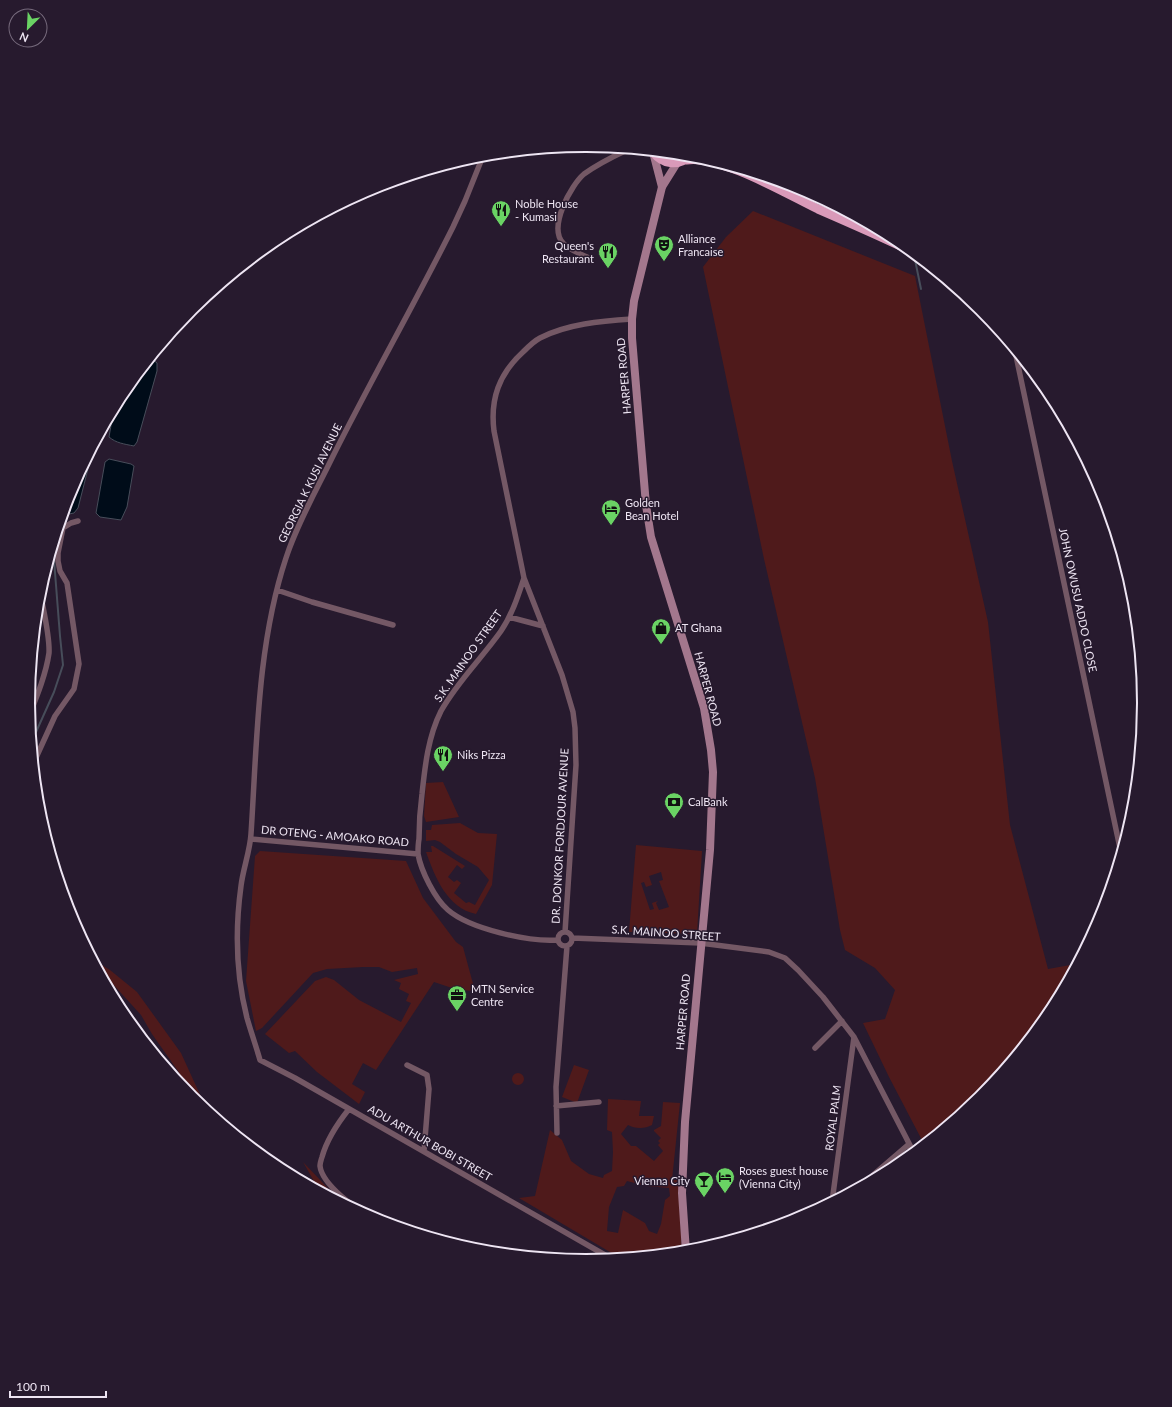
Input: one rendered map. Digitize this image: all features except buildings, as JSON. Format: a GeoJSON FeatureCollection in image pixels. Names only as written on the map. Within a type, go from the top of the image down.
{"type":"FeatureCollection","features":[{"type":"Feature","properties":{"kind":"highway"},"geometry":{"type":"LineString","coordinates":[[659,157],[663,161],[670,163],[677,163],[681,161]]}},
{"type":"Feature","properties":{"kind":"highway"},"geometry":{"type":"LineString","coordinates":[[761,181],[876,235]]}},
{"type":"Feature","properties":{"kind":"main road","name":"HARPER ROAD"},"geometry":{"type":"LineString","coordinates":[[654,157],[662,187]]}},
{"type":"Feature","properties":{"kind":"main road","name":"HARPER ROAD"},"geometry":{"type":"LineString","coordinates":[[677,163],[662,187],[634,301],[632,338],[644,482],[652,537],[704,708],[713,772],[710,850],[700,943],[685,1122],[682,1193],[686,1245]]}},
{"type":"Feature","properties":{"kind":"street"},"geometry":{"type":"LineString","coordinates":[[587,257],[562,242],[558,236],[559,218],[572,189],[583,175],[600,163],[619,154]]}},
{"type":"Feature","properties":{"kind":"street","name":"GEORGIA K KUSI AVENUE"},"geometry":{"type":"LineString","coordinates":[[252,1035],[246,1015],[240,979],[237,947],[238,912],[241,886],[251,839],[259,701],[263,665],[277,590],[285,559],[298,528],[343,438],[454,228],[480,163]]}},
{"type":"Feature","properties":{"kind":"street","name":"DR. DONKOR FORDJOUR AVENUE"},"geometry":{"type":"LineString","coordinates":[[565,932],[576,765],[573,712],[562,675],[524,578],[494,431],[492,418],[493,405],[496,392],[504,374],[518,356],[538,339],[560,330],[601,321],[632,319]]}},
{"type":"Feature","properties":{"kind":"street","name":"JOHN OWUSU ADDO CLOSE"},"geometry":{"type":"LineString","coordinates":[[1017,361],[1119,843]]}},
{"type":"Feature","properties":{"kind":"street"},"geometry":{"type":"LineString","coordinates":[[64,528],[78,521]]}},
{"type":"Feature","properties":{"kind":"street"},"geometry":{"type":"LineString","coordinates":[[38,754],[55,716],[74,689],[79,664],[67,583],[60,571],[58,553],[62,533]]}},
{"type":"Feature","properties":{"kind":"street","name":"S.K. MAINOO STREET"},"geometry":{"type":"LineString","coordinates":[[524,578],[509,617],[501,630],[465,676],[441,712],[430,741],[425,766],[419,821],[418,854],[424,872],[438,898],[447,910],[461,919],[520,938],[548,941],[557,940]]}},
{"type":"Feature","properties":{"kind":"street"},"geometry":{"type":"LineString","coordinates":[[277,590],[312,602],[393,625]]}},
{"type":"Feature","properties":{"kind":"street"},"geometry":{"type":"LineString","coordinates":[[35,699],[45,671],[49,653],[49,643],[43,611]]}},
{"type":"Feature","properties":{"kind":"street"},"geometry":{"type":"LineString","coordinates":[[509,617],[543,626]]}},
{"type":"Feature","properties":{"kind":"street","name":"DR OTENG - AMOAKO ROAD"},"geometry":{"type":"LineString","coordinates":[[251,839],[418,854]]}},
{"type":"Feature","properties":{"kind":"street"},"geometry":{"type":"LineString","coordinates":[[565,932],[571,934],[572,938],[571,943],[566,946],[561,946],[557,940],[560,933],[565,932]]}},
{"type":"Feature","properties":{"kind":"street","name":"S.K. MAINOO STREET"},"geometry":{"type":"LineString","coordinates":[[572,938],[700,943],[769,952],[785,958],[823,997],[854,1037],[911,1148]]}},
{"type":"Feature","properties":{"kind":"street"},"geometry":{"type":"LineString","coordinates":[[557,1133],[556,1106],[559,1040],[566,946]]}},
{"type":"Feature","properties":{"kind":"street"},"geometry":{"type":"LineString","coordinates":[[815,1048],[842,1021]]}},
{"type":"Feature","properties":{"kind":"street","name":"ADU ARTHUR BOBI STREET"},"geometry":{"type":"LineString","coordinates":[[252,1035],[260,1060],[295,1078],[602,1254]]}},
{"type":"Feature","properties":{"kind":"street","name":"ROYAL PALM"},"geometry":{"type":"LineString","coordinates":[[833,1197],[854,1037]]}},
{"type":"Feature","properties":{"kind":"street"},"geometry":{"type":"LineString","coordinates":[[407,1065],[427,1075],[429,1089],[424,1151]]}},
{"type":"Feature","properties":{"kind":"street"},"geometry":{"type":"LineString","coordinates":[[556,1106],[599,1102]]}},
{"type":"Feature","properties":{"kind":"street"},"geometry":{"type":"LineString","coordinates":[[344,1199],[324,1177],[320,1165],[325,1146],[336,1126],[349,1109]]}},
{"type":"Feature","properties":{"kind":"street"},"geometry":{"type":"LineString","coordinates":[[878,1170],[909,1144]]}},
{"type":"Feature","properties":{"kind":"shaded area"},"geometry":{"type":"Polygon","coordinates":[[[753,211],[915,276],[952,461],[988,622],[1010,825],[1048,969],[1070,965],[1044,1010],[1000,1067],[976,1093],[922,1140],[863,1023],[885,1019],[895,990],[875,968],[845,950],[840,930],[815,778],[764,559],[703,267],[726,237],[753,211]]]}},
{"type":"Feature","properties":{"kind":"shaded area"},"geometry":{"type":"Polygon","coordinates":[[[443,782],[459,817],[426,822],[424,816],[426,783],[443,782]]]}},
{"type":"Feature","properties":{"kind":"shaded area"},"geometry":{"type":"Polygon","coordinates":[[[460,823],[478,833],[497,834],[492,885],[476,914],[466,911],[450,898],[438,881],[426,852],[432,852],[431,846],[433,846],[465,866],[462,869],[457,865],[448,877],[454,882],[457,880],[461,883],[454,893],[466,903],[469,902],[475,905],[489,880],[478,867],[456,854],[440,842],[435,840],[426,841],[426,830],[431,830],[432,825],[460,823]]]}},
{"type":"Feature","properties":{"kind":"shaded area"},"geometry":{"type":"Polygon","coordinates":[[[636,845],[702,851],[697,934],[629,932],[636,845]],[[661,872],[649,876],[652,885],[646,887],[644,882],[641,883],[650,910],[654,909],[652,903],[658,901],[656,903],[659,910],[669,907],[659,881],[663,880],[661,872]]]}},
{"type":"Feature","properties":{"kind":"shaded area"},"geometry":{"type":"Polygon","coordinates":[[[260,851],[406,861],[423,898],[456,942],[463,947],[475,991],[458,990],[434,982],[376,1070],[363,1063],[352,1084],[365,1092],[359,1104],[317,1072],[295,1051],[289,1053],[265,1034],[315,981],[326,977],[334,980],[359,1000],[401,1022],[411,1003],[406,1001],[409,994],[399,989],[401,983],[394,980],[418,974],[417,968],[392,972],[379,967],[363,967],[327,969],[313,973],[262,1028],[256,1031],[246,981],[255,856],[260,851]]]}},
{"type":"Feature","properties":{"kind":"shaded area"},"geometry":{"type":"Polygon","coordinates":[[[101,965],[137,992],[181,1053],[202,1098],[180,1076],[141,1015],[111,982],[101,965]]]}},
{"type":"Feature","properties":{"kind":"shaded area"},"geometry":{"type":"Polygon","coordinates":[[[574,1065],[589,1070],[577,1103],[562,1097],[574,1065]]]}},
{"type":"Feature","properties":{"kind":"shaded area"},"geometry":{"type":"Polygon","coordinates":[[[516,1073],[520,1073],[524,1079],[520,1085],[516,1085],[512,1081],[512,1077],[516,1073]]]}},
{"type":"Feature","properties":{"kind":"shaded area"},"geometry":{"type":"Polygon","coordinates":[[[608,1099],[641,1101],[639,1116],[654,1116],[652,1125],[640,1128],[628,1125],[621,1134],[631,1146],[636,1146],[654,1161],[663,1151],[658,1145],[660,1143],[658,1141],[661,1138],[654,1130],[661,1126],[663,1102],[680,1103],[672,1180],[678,1180],[682,1246],[658,1250],[612,1253],[519,1198],[535,1196],[550,1130],[562,1140],[571,1161],[589,1174],[603,1178],[604,1175],[612,1171],[612,1132],[607,1130],[608,1099]],[[627,1181],[624,1186],[617,1187],[609,1207],[607,1231],[618,1233],[623,1210],[645,1223],[649,1231],[657,1234],[661,1224],[665,1200],[670,1196],[669,1188],[646,1186],[627,1181]]]}},
{"type":"Feature","properties":{"kind":"shaded area"},"geometry":{"type":"Polygon","coordinates":[[[303,1162],[332,1193],[316,1184],[303,1162]]]}},
{"type":"Feature","properties":{"kind":"water"},"geometry":{"type":"Polygon","coordinates":[[[155,361],[157,363],[157,371],[137,442],[134,446],[117,442],[109,437],[111,424],[128,397],[155,361]]]}},
{"type":"Feature","properties":{"kind":"water"},"geometry":{"type":"Polygon","coordinates":[[[109,459],[134,466],[127,507],[121,520],[100,517],[96,513],[105,462],[109,459]]]}},
{"type":"Feature","properties":{"kind":"water"},"geometry":{"type":"Polygon","coordinates":[[[88,469],[78,508],[74,513],[69,514],[88,469]]]}},
{"type":"Feature","properties":{"kind":"waterway"},"geometry":{"type":"LineString","coordinates":[[915,262],[921,289]]}},
{"type":"Feature","properties":{"kind":"waterway"},"geometry":{"type":"LineString","coordinates":[[36,733],[54,692],[63,665],[54,561]]}},
{"type":"Feature","properties":{"kind":"place","name":"Noble House - Kumasi"},"geometry":{"type":"Point","coordinates":[501,227]}},
{"type":"Feature","properties":{"kind":"place","name":"Alliance Francaise"},"geometry":{"type":"Point","coordinates":[664,262]}},
{"type":"Feature","properties":{"kind":"place","name":"Queen's Restaurant"},"geometry":{"type":"Point","coordinates":[608,269]}},
{"type":"Feature","properties":{"kind":"place","name":"Golden Bean Hotel"},"geometry":{"type":"Point","coordinates":[611,526]}},
{"type":"Feature","properties":{"kind":"place","name":"AT Ghana"},"geometry":{"type":"Point","coordinates":[661,645]}},
{"type":"Feature","properties":{"kind":"place","name":"Niks Pizza"},"geometry":{"type":"Point","coordinates":[443,772]}},
{"type":"Feature","properties":{"kind":"place","name":"CalBank"},"geometry":{"type":"Point","coordinates":[674,819]}},
{"type":"Feature","properties":{"kind":"place","name":"MTN Service Centre"},"geometry":{"type":"Point","coordinates":[457,1012]}},
{"type":"Feature","properties":{"kind":"place","name":"Roses guest house (Vienna City)"},"geometry":{"type":"Point","coordinates":[725,1194]}},
{"type":"Feature","properties":{"kind":"place","name":"Vienna City"},"geometry":{"type":"Point","coordinates":[704,1198]}}]}
